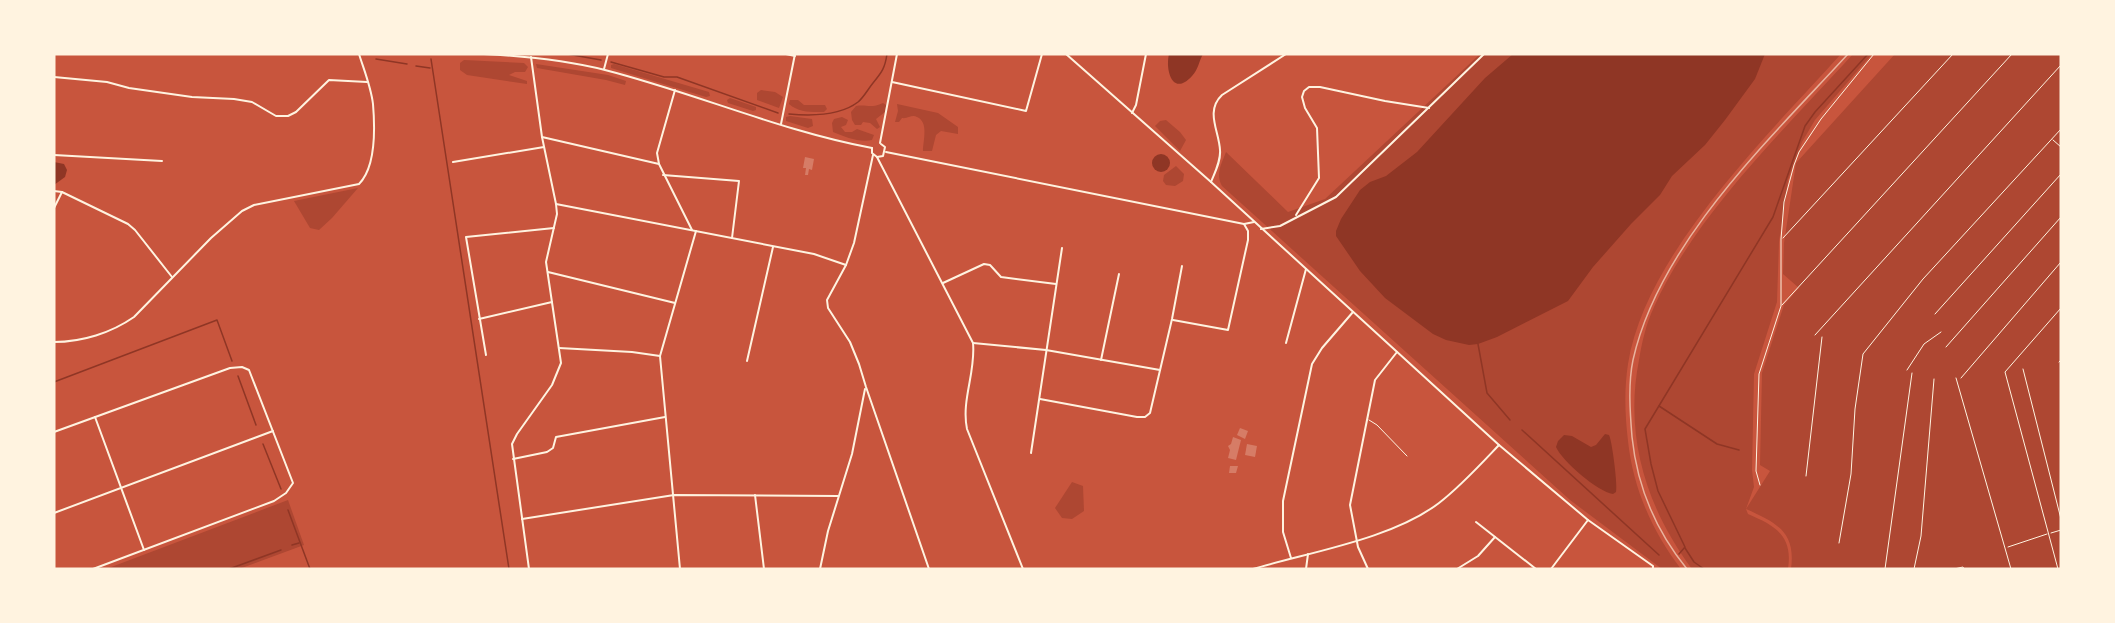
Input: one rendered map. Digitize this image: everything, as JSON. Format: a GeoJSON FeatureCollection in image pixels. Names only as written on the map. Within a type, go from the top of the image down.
{"type":"FeatureCollection","features":[{"type":"Feature","properties":{"kind":"street"},"geometry":{"type":"LineString","coordinates":[[54,342],[74,342],[124,324],[134,317],[211,238],[242,211],[254,205],[358,184],[366,176],[371,165],[373,120],[373,102],[359,54]]}},
{"type":"Feature","properties":{"kind":"street"},"geometry":{"type":"LineString","coordinates":[[484,54],[531,57],[604,69],[829,138],[872,148]]}},
{"type":"Feature","properties":{"kind":"street"},"geometry":{"type":"LineString","coordinates":[[604,69],[608,54]]}},
{"type":"Feature","properties":{"kind":"street"},"geometry":{"type":"LineString","coordinates":[[782,124],[795,55],[786,54]]}},
{"type":"Feature","properties":{"kind":"street"},"geometry":{"type":"LineString","coordinates":[[880,143],[897,54]]}},
{"type":"Feature","properties":{"kind":"street"},"geometry":{"type":"LineString","coordinates":[[892,82],[1026,111],[1042,54]]}},
{"type":"Feature","properties":{"kind":"street"},"geometry":{"type":"LineString","coordinates":[[1066,54],[1211,182],[1499,445],[1588,520],[1653,568]]}},
{"type":"Feature","properties":{"kind":"street"},"geometry":{"type":"LineString","coordinates":[[1132,113],[1136,105],[1146,54]]}},
{"type":"Feature","properties":{"kind":"street"},"geometry":{"type":"LineString","coordinates":[[1211,182],[1220,151],[1213,117],[1216,102],[1222,95],[1286,54]]}},
{"type":"Feature","properties":{"kind":"street"},"geometry":{"type":"LineString","coordinates":[[1261,229],[1280,226],[1336,197],[1484,54]]}},
{"type":"Feature","properties":{"kind":"street"},"geometry":{"type":"LineString","coordinates":[[529,569],[512,444],[552,385],[561,363],[546,262],[554,228],[556,204],[542,137],[531,57]]}},
{"type":"Feature","properties":{"kind":"street"},"geometry":{"type":"LineString","coordinates":[[54,77],[107,82],[129,88],[192,97],[252,102],[276,116],[288,116],[296,112],[329,80],[367,82]]}},
{"type":"Feature","properties":{"kind":"street"},"geometry":{"type":"LineString","coordinates":[[1294,218],[1319,178],[1317,128],[1302,100],[1306,89],[1320,87],[1429,108]]}},
{"type":"Feature","properties":{"kind":"street"},"geometry":{"type":"LineString","coordinates":[[675,90],[657,153],[658,164],[692,230]]}},
{"type":"Feature","properties":{"kind":"street"},"geometry":{"type":"LineString","coordinates":[[542,137],[658,164]]}},
{"type":"Feature","properties":{"kind":"street"},"geometry":{"type":"LineString","coordinates":[[872,148],[880,143]]}},
{"type":"Feature","properties":{"kind":"street"},"geometry":{"type":"LineString","coordinates":[[880,143],[884,145],[886,152]]}},
{"type":"Feature","properties":{"kind":"street"},"geometry":{"type":"LineString","coordinates":[[453,162],[544,147]]}},
{"type":"Feature","properties":{"kind":"street"},"geometry":{"type":"LineString","coordinates":[[872,148],[873,155],[854,243],[846,265],[827,300],[828,308],[855,353],[929,569]]}},
{"type":"Feature","properties":{"kind":"street"},"geometry":{"type":"LineString","coordinates":[[886,152],[1244,224],[1254,222]]}},
{"type":"Feature","properties":{"kind":"street"},"geometry":{"type":"LineString","coordinates":[[873,155],[884,156],[886,152]]}},
{"type":"Feature","properties":{"kind":"street"},"geometry":{"type":"LineString","coordinates":[[54,155],[162,161]]}},
{"type":"Feature","properties":{"kind":"street"},"geometry":{"type":"LineString","coordinates":[[877,157],[973,343],[974,359],[965,408],[967,429],[1023,569]]}},
{"type":"Feature","properties":{"kind":"street"},"geometry":{"type":"LineString","coordinates":[[663,175],[740,181],[732,238]]}},
{"type":"Feature","properties":{"kind":"street"},"geometry":{"type":"LineString","coordinates":[[54,191],[62,192],[128,224],[172,277]]}},
{"type":"Feature","properties":{"kind":"street"},"geometry":{"type":"LineString","coordinates":[[54,208],[62,192]]}},
{"type":"Feature","properties":{"kind":"street"},"geometry":{"type":"LineString","coordinates":[[556,204],[814,254],[846,265]]}},
{"type":"Feature","properties":{"kind":"street"},"geometry":{"type":"LineString","coordinates":[[1172,319],[1228,330],[1248,240],[1248,231],[1244,224]]}},
{"type":"Feature","properties":{"kind":"street"},"geometry":{"type":"LineString","coordinates":[[486,355],[466,237],[554,228]]}},
{"type":"Feature","properties":{"kind":"street"},"geometry":{"type":"LineString","coordinates":[[680,569],[660,356],[696,231]]}},
{"type":"Feature","properties":{"kind":"street"},"geometry":{"type":"LineString","coordinates":[[747,361],[773,247]]}},
{"type":"Feature","properties":{"kind":"street"},"geometry":{"type":"LineString","coordinates":[[1031,453],[1062,248]]}},
{"type":"Feature","properties":{"kind":"street"},"geometry":{"type":"LineString","coordinates":[[941,284],[984,264],[990,266],[1001,277],[1056,284]]}},
{"type":"Feature","properties":{"kind":"street"},"geometry":{"type":"LineString","coordinates":[[1040,399],[1145,417],[1150,413],[1182,266]]}},
{"type":"Feature","properties":{"kind":"street"},"geometry":{"type":"LineString","coordinates":[[1286,343],[1306,269]]}},
{"type":"Feature","properties":{"kind":"street"},"geometry":{"type":"LineString","coordinates":[[548,273],[675,303]]}},
{"type":"Feature","properties":{"kind":"street"},"geometry":{"type":"LineString","coordinates":[[1101,360],[1119,274]]}},
{"type":"Feature","properties":{"kind":"street"},"geometry":{"type":"LineString","coordinates":[[479,319],[552,302]]}},
{"type":"Feature","properties":{"kind":"street"},"geometry":{"type":"LineString","coordinates":[[1291,558],[1283,532],[1283,501],[1312,364],[1322,348],[1353,312]]}},
{"type":"Feature","properties":{"kind":"street"},"geometry":{"type":"LineString","coordinates":[[973,343],[1046,350],[1161,370]]}},
{"type":"Feature","properties":{"kind":"street"},"geometry":{"type":"LineString","coordinates":[[559,348],[633,351],[660,356]]}},
{"type":"Feature","properties":{"kind":"street"},"geometry":{"type":"LineString","coordinates":[[1368,569],[1357,540],[1350,505],[1375,380],[1397,352]]}},
{"type":"Feature","properties":{"kind":"street"},"geometry":{"type":"LineString","coordinates":[[54,432],[230,368],[242,368],[249,370],[293,483],[286,494],[274,501],[93,569]]}},
{"type":"Feature","properties":{"kind":"street"},"geometry":{"type":"LineString","coordinates":[[820,569],[838,496],[852,454],[866,387]]}},
{"type":"Feature","properties":{"kind":"street"},"geometry":{"type":"LineString","coordinates":[[95,417],[144,550]]}},
{"type":"Feature","properties":{"kind":"street"},"geometry":{"type":"LineString","coordinates":[[513,459],[547,452],[553,448],[556,436],[665,417]]}},
{"type":"Feature","properties":{"kind":"street"},"geometry":{"type":"LineString","coordinates":[[54,513],[273,431]]}},
{"type":"Feature","properties":{"kind":"street"},"geometry":{"type":"LineString","coordinates":[[1253,569],[1357,540],[1413,518],[1438,503],[1499,445]]}},
{"type":"Feature","properties":{"kind":"street"},"geometry":{"type":"LineString","coordinates":[[522,519],[674,495],[838,496]]}},
{"type":"Feature","properties":{"kind":"street"},"geometry":{"type":"LineString","coordinates":[[755,495],[764,569]]}},
{"type":"Feature","properties":{"kind":"street"},"geometry":{"type":"LineString","coordinates":[[1551,569],[1588,520]]}},
{"type":"Feature","properties":{"kind":"street"},"geometry":{"type":"LineString","coordinates":[[1476,522],[1536,569]]}},
{"type":"Feature","properties":{"kind":"street"},"geometry":{"type":"LineString","coordinates":[[1457,569],[1478,556],[1495,537]]}},
{"type":"Feature","properties":{"kind":"street"},"geometry":{"type":"LineString","coordinates":[[1306,569],[1308,553]]}},
{"type":"Feature","properties":{"kind":"lane"},"geometry":{"type":"LineString","coordinates":[[1760,485],[1756,471],[1759,374],[1781,306],[1781,239],[1784,202],[1799,152],[1821,119],[1875,54]]}},
{"type":"Feature","properties":{"kind":"lane"},"geometry":{"type":"LineString","coordinates":[[1781,239],[1953,54]]}},
{"type":"Feature","properties":{"kind":"lane"},"geometry":{"type":"LineString","coordinates":[[1781,306],[2012,54]]}},
{"type":"Feature","properties":{"kind":"lane"},"geometry":{"type":"LineString","coordinates":[[1815,335],[2061,65]]}},
{"type":"Feature","properties":{"kind":"lane"},"geometry":{"type":"LineString","coordinates":[[1839,543],[1851,474],[1855,409],[1863,354],[1923,279],[2061,129]]}},
{"type":"Feature","properties":{"kind":"lane"},"geometry":{"type":"LineString","coordinates":[[2052,139],[2061,147]]}},
{"type":"Feature","properties":{"kind":"lane"},"geometry":{"type":"LineString","coordinates":[[1935,314],[2061,174]]}},
{"type":"Feature","properties":{"kind":"lane"},"geometry":{"type":"LineString","coordinates":[[1946,347],[2061,218]]}},
{"type":"Feature","properties":{"kind":"lane"},"geometry":{"type":"LineString","coordinates":[[1961,378],[2061,262]]}},
{"type":"Feature","properties":{"kind":"lane"},"geometry":{"type":"LineString","coordinates":[[2058,569],[2005,372],[2061,308]]}},
{"type":"Feature","properties":{"kind":"lane"},"geometry":{"type":"LineString","coordinates":[[1907,370],[1924,344],[1941,332]]}},
{"type":"Feature","properties":{"kind":"lane"},"geometry":{"type":"LineString","coordinates":[[1806,476],[1822,337]]}},
{"type":"Feature","properties":{"kind":"lane"},"geometry":{"type":"LineString","coordinates":[[2023,369],[2061,519]]}},
{"type":"Feature","properties":{"kind":"lane"},"geometry":{"type":"LineString","coordinates":[[1885,569],[1912,373]]}},
{"type":"Feature","properties":{"kind":"lane"},"geometry":{"type":"LineString","coordinates":[[1956,378],[2011,569]]}},
{"type":"Feature","properties":{"kind":"lane"},"geometry":{"type":"LineString","coordinates":[[1914,569],[1920,536],[1934,379]]}},
{"type":"Feature","properties":{"kind":"lane"},"geometry":{"type":"LineString","coordinates":[[1367,419],[1377,425],[1407,456]]}},
{"type":"Feature","properties":{"kind":"lane"},"geometry":{"type":"LineString","coordinates":[[2006,548],[2061,530]]}},
{"type":"Feature","properties":{"kind":"lane"},"geometry":{"type":"LineString","coordinates":[[1954,569],[1963,567],[1964,569]]}},
{"type":"Feature","properties":{"kind":"shaded area"},"geometry":{"type":"Polygon","coordinates":[[[1169,54],[1203,54],[1194,74],[1180,84],[1175,83],[1170,74],[1169,54]]]}},
{"type":"Feature","properties":{"kind":"shaded area"},"geometry":{"type":"Polygon","coordinates":[[[1480,54],[1841,54],[1779,121],[1714,198],[1684,239],[1658,281],[1639,322],[1628,364],[1626,383],[1628,441],[1639,492],[1661,540],[1681,569],[1662,569],[1570,500],[1220,182],[1220,169],[1226,152],[1288,212],[1325,199],[1480,54]]]}},
{"type":"Feature","properties":{"kind":"shaded area"},"geometry":{"type":"Polygon","coordinates":[[[1513,54],[1765,54],[1755,79],[1725,120],[1705,145],[1672,176],[1660,195],[1593,267],[1568,301],[1497,337],[1469,345],[1446,340],[1433,334],[1385,298],[1360,271],[1336,236],[1336,231],[1360,190],[1370,182],[1386,176],[1417,152],[1485,78],[1513,54]]]}},
{"type":"Feature","properties":{"kind":"shaded area"},"geometry":{"type":"Polygon","coordinates":[[[1853,54],[1872,54],[1815,120],[1802,142],[1788,180],[1779,242],[1777,302],[1754,374],[1752,470],[1754,487],[1746,509],[1748,514],[1767,523],[1785,540],[1788,548],[1788,569],[1692,569],[1662,521],[1651,496],[1637,443],[1634,416],[1635,388],[1645,333],[1654,307],[1672,273],[1693,239],[1743,174],[1853,54]]]}},
{"type":"Feature","properties":{"kind":"shaded area"},"geometry":{"type":"Polygon","coordinates":[[[1895,54],[2061,54],[2061,569],[1791,569],[1790,546],[1782,530],[1767,519],[1746,509],[1770,471],[1760,465],[1762,373],[1784,305],[1799,288],[1783,274],[1784,243],[1796,163],[1895,54]]]}},
{"type":"Feature","properties":{"kind":"shaded area"},"geometry":{"type":"Polygon","coordinates":[[[464,60],[524,63],[528,67],[525,72],[515,72],[509,75],[527,81],[527,84],[467,75],[460,70],[460,63],[464,60]]]}},
{"type":"Feature","properties":{"kind":"shaded area"},"geometry":{"type":"Polygon","coordinates":[[[536,64],[608,75],[626,81],[625,85],[537,68],[536,64]]]}},
{"type":"Feature","properties":{"kind":"shaded area"},"geometry":{"type":"Polygon","coordinates":[[[614,64],[709,92],[710,96],[706,97],[611,68],[614,64]]]}},
{"type":"Feature","properties":{"kind":"shaded area"},"geometry":{"type":"Polygon","coordinates":[[[761,90],[775,92],[783,97],[779,108],[757,100],[757,93],[761,90]]]}},
{"type":"Feature","properties":{"kind":"shaded area"},"geometry":{"type":"Polygon","coordinates":[[[730,98],[756,107],[756,110],[728,103],[727,100],[730,98]]]}},
{"type":"Feature","properties":{"kind":"shaded area"},"geometry":{"type":"Polygon","coordinates":[[[790,100],[798,100],[804,105],[825,105],[827,109],[824,112],[801,110],[789,104],[790,100]]]}},
{"type":"Feature","properties":{"kind":"shaded area"},"geometry":{"type":"Polygon","coordinates":[[[883,103],[886,105],[885,112],[876,119],[880,127],[877,129],[870,123],[863,122],[861,125],[855,125],[851,112],[856,106],[875,106],[883,103]]]}},
{"type":"Feature","properties":{"kind":"shaded area"},"geometry":{"type":"Polygon","coordinates":[[[897,104],[938,113],[958,127],[958,134],[941,131],[936,135],[932,151],[923,151],[924,127],[921,119],[913,116],[895,122],[897,104]]]}},
{"type":"Feature","properties":{"kind":"shaded area"},"geometry":{"type":"Polygon","coordinates":[[[786,117],[812,119],[813,126],[808,128],[786,121],[786,117]]]}},
{"type":"Feature","properties":{"kind":"shaded area"},"geometry":{"type":"Polygon","coordinates":[[[842,117],[848,120],[846,125],[841,127],[845,132],[857,129],[874,135],[872,140],[847,138],[833,132],[834,119],[842,117]]]}},
{"type":"Feature","properties":{"kind":"shaded area"},"geometry":{"type":"Polygon","coordinates":[[[1166,120],[1186,140],[1180,151],[1155,126],[1160,121],[1166,120]]]}},
{"type":"Feature","properties":{"kind":"shaded area"},"geometry":{"type":"Polygon","coordinates":[[[1161,154],[1167,157],[1170,163],[1167,169],[1161,172],[1155,169],[1152,163],[1155,157],[1161,154]]]}},
{"type":"Feature","properties":{"kind":"shaded area"},"geometry":{"type":"Polygon","coordinates":[[[54,162],[64,164],[67,170],[65,177],[54,185],[54,162]]]}},
{"type":"Feature","properties":{"kind":"shaded area"},"geometry":{"type":"Polygon","coordinates":[[[1176,166],[1184,174],[1183,181],[1175,186],[1166,185],[1163,181],[1164,175],[1176,166]]]}},
{"type":"Feature","properties":{"kind":"shaded area"},"geometry":{"type":"Polygon","coordinates":[[[358,188],[319,230],[310,228],[294,201],[358,188]]]}},
{"type":"Feature","properties":{"kind":"shaded area"},"geometry":{"type":"Polygon","coordinates":[[[1605,434],[1609,435],[1614,464],[1616,492],[1613,494],[1599,488],[1581,475],[1565,460],[1556,447],[1564,435],[1572,436],[1591,447],[1596,445],[1605,434]]]}},
{"type":"Feature","properties":{"kind":"shaded area"},"geometry":{"type":"Polygon","coordinates":[[[1072,482],[1083,486],[1084,511],[1072,519],[1062,518],[1055,508],[1072,482]]]}},
{"type":"Feature","properties":{"kind":"shaded area"},"geometry":{"type":"Polygon","coordinates":[[[288,500],[304,545],[239,569],[106,569],[288,500]]]}},
{"type":"Feature","properties":{"kind":"building"},"geometry":{"type":"Polygon","coordinates":[[[805,157],[814,159],[812,170],[809,169],[808,175],[805,175],[806,168],[803,168],[805,157]]]}},
{"type":"Feature","properties":{"kind":"building"},"geometry":{"type":"Polygon","coordinates":[[[1240,428],[1248,431],[1245,439],[1237,435],[1240,428]]]}},
{"type":"Feature","properties":{"kind":"building"},"geometry":{"type":"Polygon","coordinates":[[[1233,437],[1241,440],[1236,460],[1228,458],[1230,450],[1228,446],[1233,437]]]}},
{"type":"Feature","properties":{"kind":"building"},"geometry":{"type":"Polygon","coordinates":[[[1247,444],[1257,446],[1255,457],[1245,455],[1247,444]]]}},
{"type":"Feature","properties":{"kind":"building"},"geometry":{"type":"Polygon","coordinates":[[[1230,466],[1238,466],[1236,473],[1229,473],[1230,466]]]}},
{"type":"Feature","properties":{"kind":"waterway"},"geometry":{"type":"LineString","coordinates":[[567,54],[601,60]]}},
{"type":"Feature","properties":{"kind":"waterway"},"geometry":{"type":"LineString","coordinates":[[789,114],[825,114],[851,107],[862,98],[881,73],[887,54]]}},
{"type":"Feature","properties":{"kind":"waterway"},"geometry":{"type":"LineString","coordinates":[[1679,554],[1685,547],[1658,491],[1645,429],[1773,217],[1805,126],[1868,54]]}},
{"type":"Feature","properties":{"kind":"waterway"},"geometry":{"type":"LineString","coordinates":[[376,59],[407,64]]}},
{"type":"Feature","properties":{"kind":"waterway"},"geometry":{"type":"LineString","coordinates":[[431,59],[509,569]]}},
{"type":"Feature","properties":{"kind":"waterway"},"geometry":{"type":"LineString","coordinates":[[611,62],[664,77],[677,77],[778,113]]}},
{"type":"Feature","properties":{"kind":"waterway"},"geometry":{"type":"LineString","coordinates":[[416,66],[430,68]]}},
{"type":"Feature","properties":{"kind":"waterway"},"geometry":{"type":"LineString","coordinates":[[54,382],[217,320],[232,361]]}},
{"type":"Feature","properties":{"kind":"waterway"},"geometry":{"type":"LineString","coordinates":[[1478,344],[1487,393],[1510,420]]}},
{"type":"Feature","properties":{"kind":"waterway"},"geometry":{"type":"LineString","coordinates":[[238,376],[256,425]]}},
{"type":"Feature","properties":{"kind":"waterway"},"geometry":{"type":"LineString","coordinates":[[1659,406],[1717,444],[1739,450]]}},
{"type":"Feature","properties":{"kind":"waterway"},"geometry":{"type":"LineString","coordinates":[[1522,430],[1659,555]]}},
{"type":"Feature","properties":{"kind":"waterway"},"geometry":{"type":"LineString","coordinates":[[263,444],[281,489]]}},
{"type":"Feature","properties":{"kind":"waterway"},"geometry":{"type":"LineString","coordinates":[[288,510],[310,569]]}},
{"type":"Feature","properties":{"kind":"waterway"},"geometry":{"type":"LineString","coordinates":[[292,545],[299,543]]}},
{"type":"Feature","properties":{"kind":"waterway"},"geometry":{"type":"LineString","coordinates":[[1685,548],[1694,562],[1704,569]]}},
{"type":"Feature","properties":{"kind":"waterway"},"geometry":{"type":"LineString","coordinates":[[229,569],[281,550]]}},
{"type":"Feature","properties":{"kind":"railway"},"geometry":{"type":"LineString","coordinates":[[1687,569],[1666,539],[1650,507],[1638,473],[1632,437],[1630,379],[1633,360],[1646,317],[1666,275],[1692,234],[1721,195],[1848,54]]}}]}
